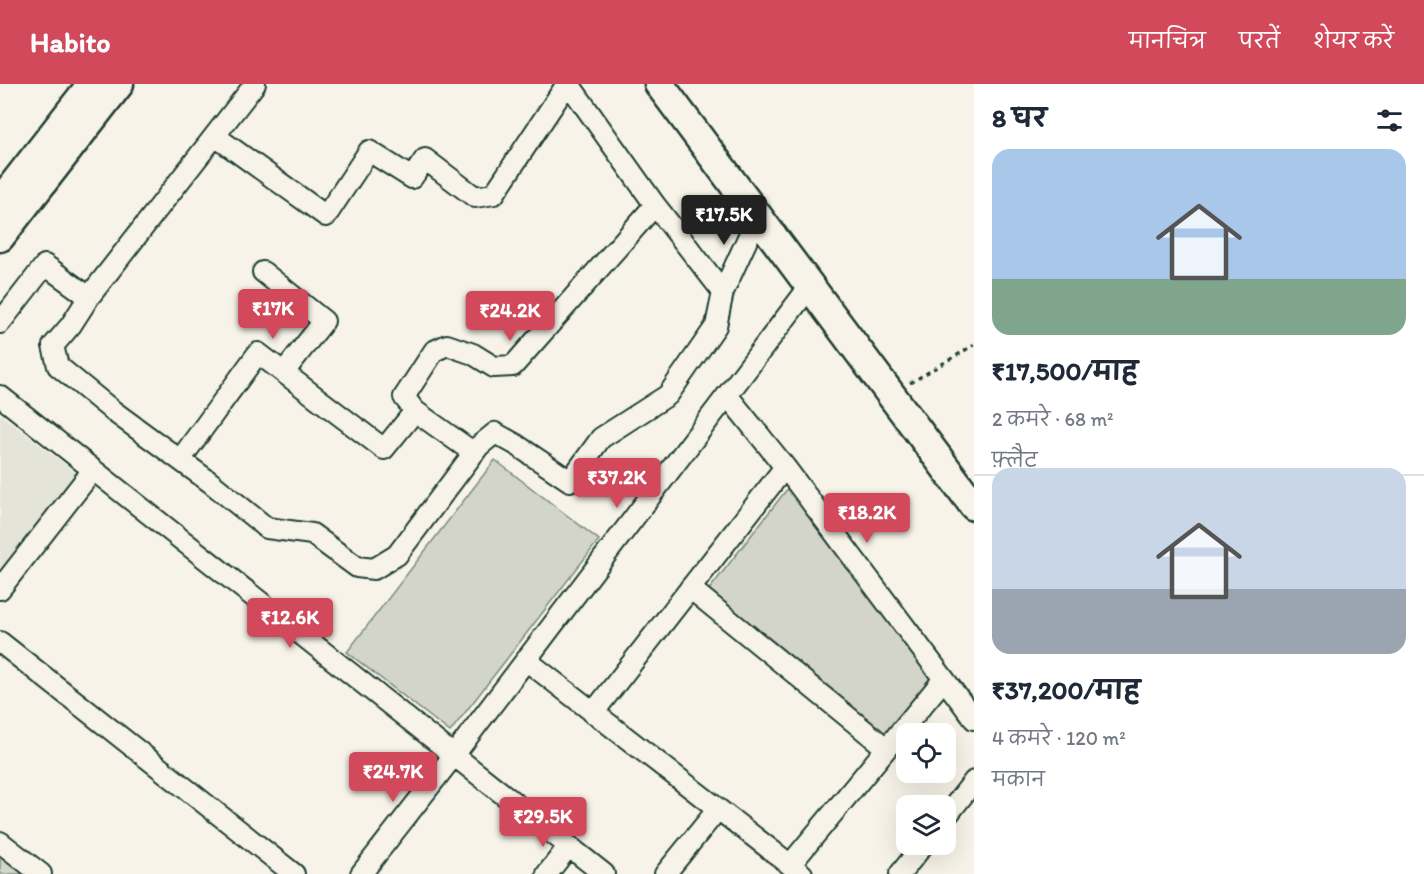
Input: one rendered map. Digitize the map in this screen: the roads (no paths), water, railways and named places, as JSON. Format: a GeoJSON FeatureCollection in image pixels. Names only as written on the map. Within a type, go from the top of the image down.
{"type":"FeatureCollection","features":[{"type":"Feature","properties":{"kind":"street"},"geometry":{"type":"LineString","coordinates":[[4,215],[92,84]]}},
{"type":"Feature","properties":{"kind":"street"},"geometry":{"type":"LineString","coordinates":[[4,215],[119,84]]}},
{"type":"Feature","properties":{"kind":"street"},"geometry":{"type":"LineString","coordinates":[[255,84],[53,346],[58,366],[113,411],[210,482],[267,528],[312,534],[357,567],[374,569],[397,555],[479,446],[495,433],[570,481],[601,438],[668,395],[716,326],[723,292],[758,216]]}},
{"type":"Feature","properties":{"kind":"street"},"geometry":{"type":"LineString","coordinates":[[215,136],[326,216],[369,151],[412,178],[425,159],[475,197],[494,194],[568,84],[655,205],[723,292]]}},
{"type":"Feature","properties":{"kind":"street"},"geometry":{"type":"LineString","coordinates":[[659,84],[974,507]]}},
{"type":"Feature","properties":{"kind":"street"},"geometry":{"type":"LineString","coordinates":[[474,453],[415,411],[404,397],[434,351],[447,345],[473,354],[494,367],[513,366],[655,205]]}},
{"type":"Feature","properties":{"kind":"street"},"geometry":{"type":"LineString","coordinates":[[0,323],[45,265],[89,297]]}},
{"type":"Feature","properties":{"kind":"street"},"geometry":{"type":"LineString","coordinates":[[262,272],[324,321],[284,372]]}},
{"type":"Feature","properties":{"kind":"street"},"geometry":{"type":"LineString","coordinates":[[361,874],[810,286]]}},
{"type":"Feature","properties":{"kind":"street"},"geometry":{"type":"LineString","coordinates":[[180,460],[258,353],[384,449],[415,411]]}},
{"type":"Feature","properties":{"kind":"street"},"geometry":{"type":"LineString","coordinates":[[727,395],[785,467],[974,719]]}},
{"type":"Feature","properties":{"kind":"street"},"geometry":{"type":"LineString","coordinates":[[0,396],[604,874]]}},
{"type":"Feature","properties":{"kind":"street"},"geometry":{"type":"LineString","coordinates":[[593,713],[785,467]]}},
{"type":"Feature","properties":{"kind":"street"},"geometry":{"type":"LineString","coordinates":[[0,590],[93,470]]}},
{"type":"Feature","properties":{"kind":"street"},"geometry":{"type":"LineString","coordinates":[[690,588],[886,748]]}},
{"type":"Feature","properties":{"kind":"street"},"geometry":{"type":"LineString","coordinates":[[0,642],[294,874]]}},
{"type":"Feature","properties":{"kind":"street"},"geometry":{"type":"LineString","coordinates":[[526,660],[796,869],[886,748],[945,679]]}},
{"type":"Feature","properties":{"kind":"street"},"geometry":{"type":"LineString","coordinates":[[956,804],[974,782]]}},
{"type":"Feature","properties":{"kind":"street"},"geometry":{"type":"LineString","coordinates":[[665,874],[718,809]]}},
{"type":"Feature","properties":{"kind":"street"},"geometry":{"type":"LineString","coordinates":[[0,842],[41,874]]}},
{"type":"Feature","properties":{"kind":"street"},"geometry":{"type":"LineString","coordinates":[[547,874],[569,846]]}},
{"type":"Feature","properties":{"kind":"street"},"geometry":{"type":"LineString","coordinates":[[900,874],[915,855]]}}]}
